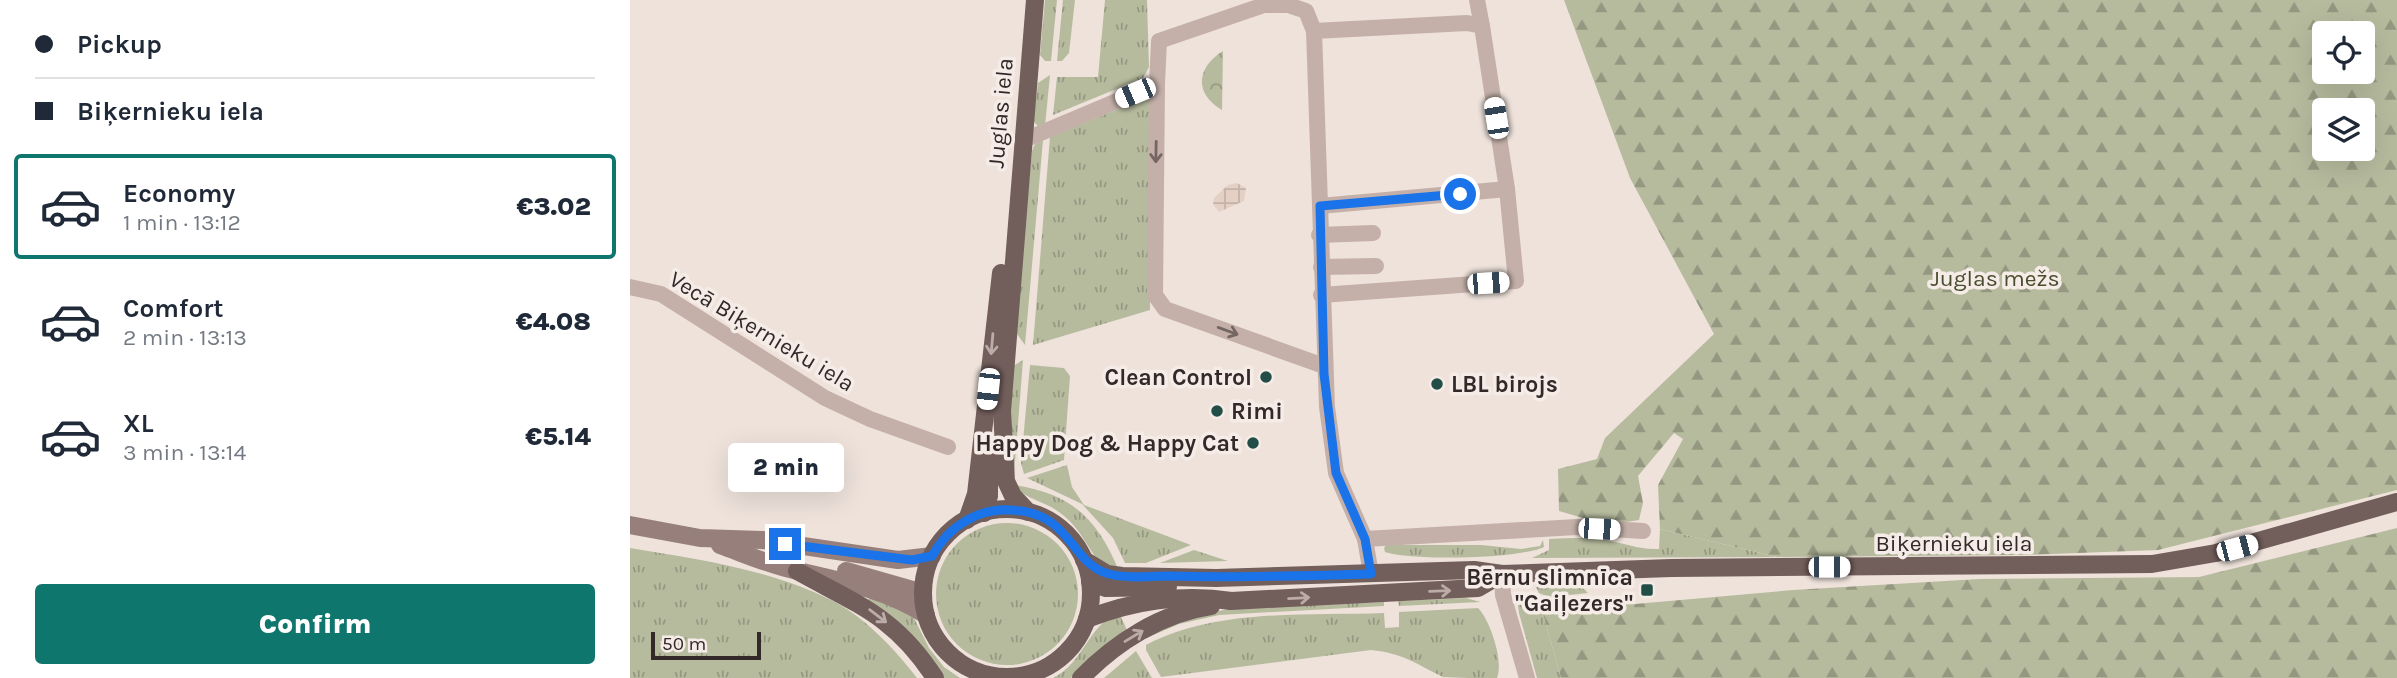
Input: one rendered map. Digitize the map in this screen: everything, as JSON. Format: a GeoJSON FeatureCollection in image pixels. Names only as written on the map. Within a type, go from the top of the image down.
{"type":"FeatureCollection","features":[{"type":"Feature","properties":{"kind":"main road","name":"Juglas iela"},"geometry":{"type":"LineString","coordinates":[[1028,512],[1010,489],[1003,461],[1002,411],[1035,0]]}},
{"type":"Feature","properties":{"kind":"main road","name":"Juglas iela"},"geometry":{"type":"LineString","coordinates":[[967,520],[974,504],[995,313],[1002,272],[1015,230]]}},
{"type":"Feature","properties":{"kind":"main road","name":"Juglas iela"},"geometry":{"type":"LineString","coordinates":[[984,426],[989,452],[990,481],[984,513]]}},
{"type":"Feature","properties":{"kind":"main road","name":"Biķernieku iela"},"geometry":{"type":"LineString","coordinates":[[1084,560],[1115,575],[1216,578],[1474,570],[1502,574],[1671,568],[2152,564],[2216,553],[2397,502]]}},
{"type":"Feature","properties":{"kind":"main road"},"geometry":{"type":"LineString","coordinates":[[1006,510],[1028,512],[1061,530],[1084,560],[1090,582],[1087,619],[1067,652],[1030,675],[991,676],[973,673],[944,649],[926,615],[923,593],[932,556],[944,538],[967,520],[984,513],[1006,510]]}},
{"type":"Feature","properties":{"kind":"main road"},"geometry":{"type":"LineString","coordinates":[[630,525],[700,538],[762,540],[898,560],[932,556]]}},
{"type":"Feature","properties":{"kind":"main road"},"geometry":{"type":"LineString","coordinates":[[700,538],[797,571],[836,589],[881,617],[901,636],[935,678]]}},
{"type":"Feature","properties":{"kind":"main road"},"geometry":{"type":"LineString","coordinates":[[760,559],[836,568],[896,583],[923,593]]}},
{"type":"Feature","properties":{"kind":"main road"},"geometry":{"type":"LineString","coordinates":[[797,571],[822,575],[890,596],[926,615]]}},
{"type":"Feature","properties":{"kind":"main road"},"geometry":{"type":"LineString","coordinates":[[1371,574],[1373,594]]}},
{"type":"Feature","properties":{"kind":"main road","name":"Biķernieku iela"},"geometry":{"type":"LineString","coordinates":[[1087,619],[1139,603],[1478,589],[1502,574]]}},
{"type":"Feature","properties":{"kind":"main road","name":"Biķernieku iela"},"geometry":{"type":"LineString","coordinates":[[1090,582],[1106,589],[1122,589],[1176,587],[1216,578]]}},
{"type":"Feature","properties":{"kind":"main road"},"geometry":{"type":"LineString","coordinates":[[1081,678],[1115,648],[1153,625],[1200,607],[1231,601]]}},
{"type":"Feature","properties":{"kind":"street"},"geometry":{"type":"LineString","coordinates":[[1321,295],[1516,281],[1507,189],[1477,0]]}},
{"type":"Feature","properties":{"kind":"street"},"geometry":{"type":"LineString","coordinates":[[1324,366],[1165,309],[1154,295],[1158,41],[1264,5],[1288,5],[1306,11],[1314,31],[1324,366],[1336,473],[1365,539],[1371,574]]}},
{"type":"Feature","properties":{"kind":"street"},"geometry":{"type":"LineString","coordinates":[[1314,31],[1467,23],[1482,26]]}},
{"type":"Feature","properties":{"kind":"street"},"geometry":{"type":"LineString","coordinates":[[1022,141],[1157,84]]}},
{"type":"Feature","properties":{"kind":"street"},"geometry":{"type":"LineString","coordinates":[[1320,206],[1507,189]]}},
{"type":"Feature","properties":{"kind":"street"},"geometry":{"type":"LineString","coordinates":[[1319,235],[1373,233]]}},
{"type":"Feature","properties":{"kind":"street"},"geometry":{"type":"LineString","coordinates":[[1321,267],[1376,266]]}},
{"type":"Feature","properties":{"kind":"street","name":"Vecā Biķernieku iela"},"geometry":{"type":"LineString","coordinates":[[630,287],[661,294],[825,398],[870,419],[948,447]]}},
{"type":"Feature","properties":{"kind":"street"},"geometry":{"type":"LineString","coordinates":[[1365,539],[1577,527],[1643,531]]}},
{"type":"Feature","properties":{"kind":"street"},"geometry":{"type":"LineString","coordinates":[[1502,574],[1503,595],[1527,678]]}},
{"type":"Feature","properties":{"kind":"green space"},"geometry":{"type":"Polygon","coordinates":[[[1045,0],[1057,0],[1051,61],[1045,61],[1040,55],[1045,0]]]}},
{"type":"Feature","properties":{"kind":"green space"},"geometry":{"type":"Polygon","coordinates":[[[1063,0],[1075,0],[1069,53],[1062,61],[1057,61],[1063,0]]]}},
{"type":"Feature","properties":{"kind":"green space"},"geometry":{"type":"Polygon","coordinates":[[[1105,0],[1147,0],[1149,67],[1143,78],[1053,115],[1057,77],[1098,77],[1105,0]]]}},
{"type":"Feature","properties":{"kind":"green space","name":"Juglas mežs"},"geometry":{"type":"Polygon","coordinates":[[[1564,0],[2397,0],[2397,490],[2158,550],[2027,555],[1777,557],[1660,529],[1658,485],[1683,439],[1674,433],[1638,476],[1643,503],[1639,520],[1607,525],[1559,511],[1558,469],[1597,459],[1605,438],[1714,334],[1630,178],[1564,0]]]}},
{"type":"Feature","properties":{"kind":"green space"},"geometry":{"type":"Polygon","coordinates":[[[1223,51],[1222,110],[1206,96],[1202,80],[1208,65],[1223,51]]]}},
{"type":"Feature","properties":{"kind":"green space"},"geometry":{"type":"Polygon","coordinates":[[[1050,75],[1045,126],[1038,126],[1033,121],[1038,83],[1050,75]]]}},
{"type":"Feature","properties":{"kind":"green space"},"geometry":{"type":"Polygon","coordinates":[[[1147,97],[1150,101],[1150,310],[1033,345],[1050,137],[1147,97]]]}},
{"type":"Feature","properties":{"kind":"green space"},"geometry":{"type":"Polygon","coordinates":[[[1043,140],[1025,345],[1015,331],[1032,151],[1035,144],[1043,140]]]}},
{"type":"Feature","properties":{"kind":"green space"},"geometry":{"type":"Polygon","coordinates":[[[1023,360],[1014,474],[1008,455],[1013,366],[1023,360]]]}},
{"type":"Feature","properties":{"kind":"green space"},"geometry":{"type":"Polygon","coordinates":[[[1030,365],[1064,368],[1070,376],[1064,460],[1024,474],[1021,463],[1030,365]]]}},
{"type":"Feature","properties":{"kind":"green space"},"geometry":{"type":"Polygon","coordinates":[[[1067,465],[1072,487],[1084,505],[1191,545],[1146,563],[1125,563],[1113,538],[1082,504],[1027,478],[1067,465]]]}},
{"type":"Feature","properties":{"kind":"green space"},"geometry":{"type":"Polygon","coordinates":[[[1014,485],[1052,495],[1080,512],[1101,536],[1119,571],[1097,558],[1063,515],[1024,494],[1014,485]]]}},
{"type":"Feature","properties":{"kind":"green space"},"geometry":{"type":"Polygon","coordinates":[[[1007,523],[1034,528],[1057,544],[1073,567],[1078,594],[1073,621],[1057,644],[1034,660],[1007,665],[980,660],[957,644],[941,621],[936,594],[941,567],[957,544],[980,528],[1007,523]]]}},
{"type":"Feature","properties":{"kind":"green space"},"geometry":{"type":"Polygon","coordinates":[[[2397,528],[2397,678],[1561,678],[1540,603],[1635,604],[1793,590],[1979,579],[2199,577],[2397,528]]]}},
{"type":"Feature","properties":{"kind":"green space"},"geometry":{"type":"Polygon","coordinates":[[[1660,529],[1777,557],[1532,558],[1549,550],[1549,539],[1598,539],[1659,549],[1660,529]]]}},
{"type":"Feature","properties":{"kind":"green space"},"geometry":{"type":"Polygon","coordinates":[[[1543,540],[1544,547],[1531,551],[1490,556],[1418,557],[1385,552],[1384,548],[1386,545],[1481,545],[1521,549],[1540,546],[1543,540]]]}},
{"type":"Feature","properties":{"kind":"green space"},"geometry":{"type":"Polygon","coordinates":[[[630,548],[757,573],[829,599],[854,614],[878,634],[917,678],[630,678],[630,548]]]}},
{"type":"Feature","properties":{"kind":"green space"},"geometry":{"type":"Polygon","coordinates":[[[1194,550],[1228,561],[1160,563],[1194,550]]]}},
{"type":"Feature","properties":{"kind":"green space"},"geometry":{"type":"Polygon","coordinates":[[[1536,587],[1583,588],[1588,593],[1549,597],[1539,593],[1536,587]]]}},
{"type":"Feature","properties":{"kind":"green space"},"geometry":{"type":"Polygon","coordinates":[[[871,594],[912,614],[929,648],[944,667],[960,678],[944,678],[911,635],[868,600],[871,594]]]}},
{"type":"Feature","properties":{"kind":"green space"},"geometry":{"type":"Polygon","coordinates":[[[1466,598],[1480,602],[1399,606],[1398,601],[1466,598]]]}},
{"type":"Feature","properties":{"kind":"green space"},"geometry":{"type":"Polygon","coordinates":[[[1384,602],[1384,606],[1219,615],[1179,624],[1142,640],[1165,626],[1193,616],[1224,610],[1292,604],[1384,602]]]}},
{"type":"Feature","properties":{"kind":"green space"},"geometry":{"type":"Polygon","coordinates":[[[1540,603],[1561,678],[1537,678],[1518,605],[1540,603]]]}},
{"type":"Feature","properties":{"kind":"green space"},"geometry":{"type":"Polygon","coordinates":[[[1478,608],[1495,641],[1499,662],[1497,678],[1443,677],[1401,656],[1371,650],[1161,677],[1146,650],[1146,645],[1173,633],[1232,619],[1384,613],[1385,628],[1399,627],[1399,612],[1478,608]]]}},
{"type":"Feature","properties":{"kind":"green space"},"geometry":{"type":"Polygon","coordinates":[[[1119,613],[1127,630],[1085,663],[1071,678],[1053,678],[1072,663],[1100,625],[1119,613]]]}},
{"type":"Feature","properties":{"kind":"green space"},"geometry":{"type":"Polygon","coordinates":[[[1136,651],[1152,678],[1104,678],[1136,651]]]}},
{"type":"Feature","properties":{"kind":"shaded area"},"geometry":{"type":"Polygon","coordinates":[[[1237,183],[1246,188],[1244,201],[1219,212],[1213,204],[1214,198],[1228,185],[1237,183]]]}},
{"type":"Feature","properties":{"kind":"place","name":"Clean Control"},"geometry":{"type":"Point","coordinates":[1266,377]}},
{"type":"Feature","properties":{"kind":"place","name":"LBL birojs"},"geometry":{"type":"Point","coordinates":[1437,384]}},
{"type":"Feature","properties":{"kind":"place","name":"Rimi"},"geometry":{"type":"Point","coordinates":[1217,411]}},
{"type":"Feature","properties":{"kind":"place","name":"Happy Dog & Happy Cat"},"geometry":{"type":"Point","coordinates":[1253,443]}},
{"type":"Feature","properties":{"kind":"place","name":"Bērnu slimnīca \"Gaiļezers\""},"geometry":{"type":"Point","coordinates":[1647,590]}},
{"type":"Feature","properties":{"kind":"route"},"geometry":{"type":"LineString","coordinates":[[785,544],[912,560],[932,556],[949,533],[972,517],[991,511],[1013,510],[1035,514],[1055,525],[1072,540],[1084,560],[1107,574],[1216,578],[1371,574],[1365,539],[1336,473],[1324,374],[1320,206],[1460,194]]}}]}
